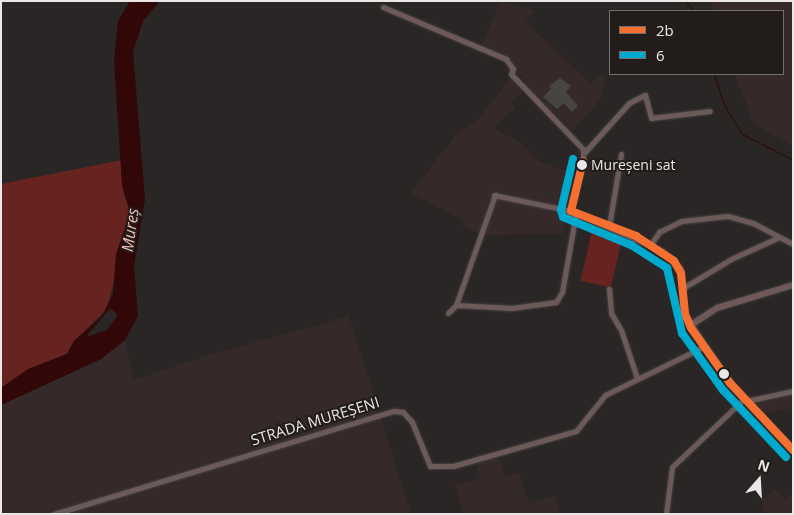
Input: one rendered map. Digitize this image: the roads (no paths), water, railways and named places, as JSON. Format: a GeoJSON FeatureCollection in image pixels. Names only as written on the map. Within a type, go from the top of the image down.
{"type":"FeatureCollection","features":[{"type":"Feature","properties":{"kind":"main road"},"geometry":{"type":"LineString","coordinates":[[793,285],[718,308],[691,323],[703,347],[745,400],[793,450]]}},
{"type":"Feature","properties":{"kind":"street"},"geometry":{"type":"LineString","coordinates":[[383,6],[501,55],[512,67],[511,74],[584,153]]}},
{"type":"Feature","properties":{"kind":"street"},"geometry":{"type":"LineString","coordinates":[[456,305],[512,308],[556,302],[562,292],[584,153],[629,103],[645,95],[651,118],[710,111]]}},
{"type":"Feature","properties":{"kind":"street"},"geometry":{"type":"LineString","coordinates":[[609,226],[621,154]]}},
{"type":"Feature","properties":{"kind":"street"},"geometry":{"type":"LineString","coordinates":[[448,313],[456,305],[495,195],[574,212],[651,244],[677,264],[683,288],[685,314],[691,323]]}},
{"type":"Feature","properties":{"kind":"street"},"geometry":{"type":"LineString","coordinates":[[651,244],[659,232],[682,221],[728,216],[753,223],[777,238],[793,244]]}},
{"type":"Feature","properties":{"kind":"street"},"geometry":{"type":"LineString","coordinates":[[683,288],[731,259],[777,238]]}},
{"type":"Feature","properties":{"kind":"street"},"geometry":{"type":"LineString","coordinates":[[609,289],[611,314],[621,330],[637,378]]}},
{"type":"Feature","properties":{"kind":"street","name":"STRADA MUREȘENI"},"geometry":{"type":"LineString","coordinates":[[54,514],[394,411],[402,412],[412,422],[430,466],[453,466],[576,431],[587,422],[598,401],[637,378],[703,347]]}},
{"type":"Feature","properties":{"kind":"street"},"geometry":{"type":"LineString","coordinates":[[666,514],[672,467],[745,400],[793,391]]}},
{"type":"Feature","properties":{"kind":"water","name":"Mureș"},"geometry":{"type":"Polygon","coordinates":[[[130,1],[160,1],[143,21],[133,52],[145,199],[134,266],[138,316],[125,340],[101,359],[1,405],[1,388],[28,369],[67,354],[74,341],[102,316],[113,294],[116,254],[130,213],[122,185],[114,61],[118,21],[130,1]],[[110,308],[86,337],[107,330],[118,315],[110,308]]]}},
{"type":"Feature","properties":{"kind":"waterway"},"geometry":{"type":"LineString","coordinates":[[686,1],[692,10]]}},
{"type":"Feature","properties":{"kind":"waterway"},"geometry":{"type":"LineString","coordinates":[[714,75],[724,105],[742,134],[793,160]]}},
{"type":"Feature","properties":{"kind":"place","name":"Mureșeni sat"},"geometry":{"type":"Point","coordinates":[582,165]}}]}
